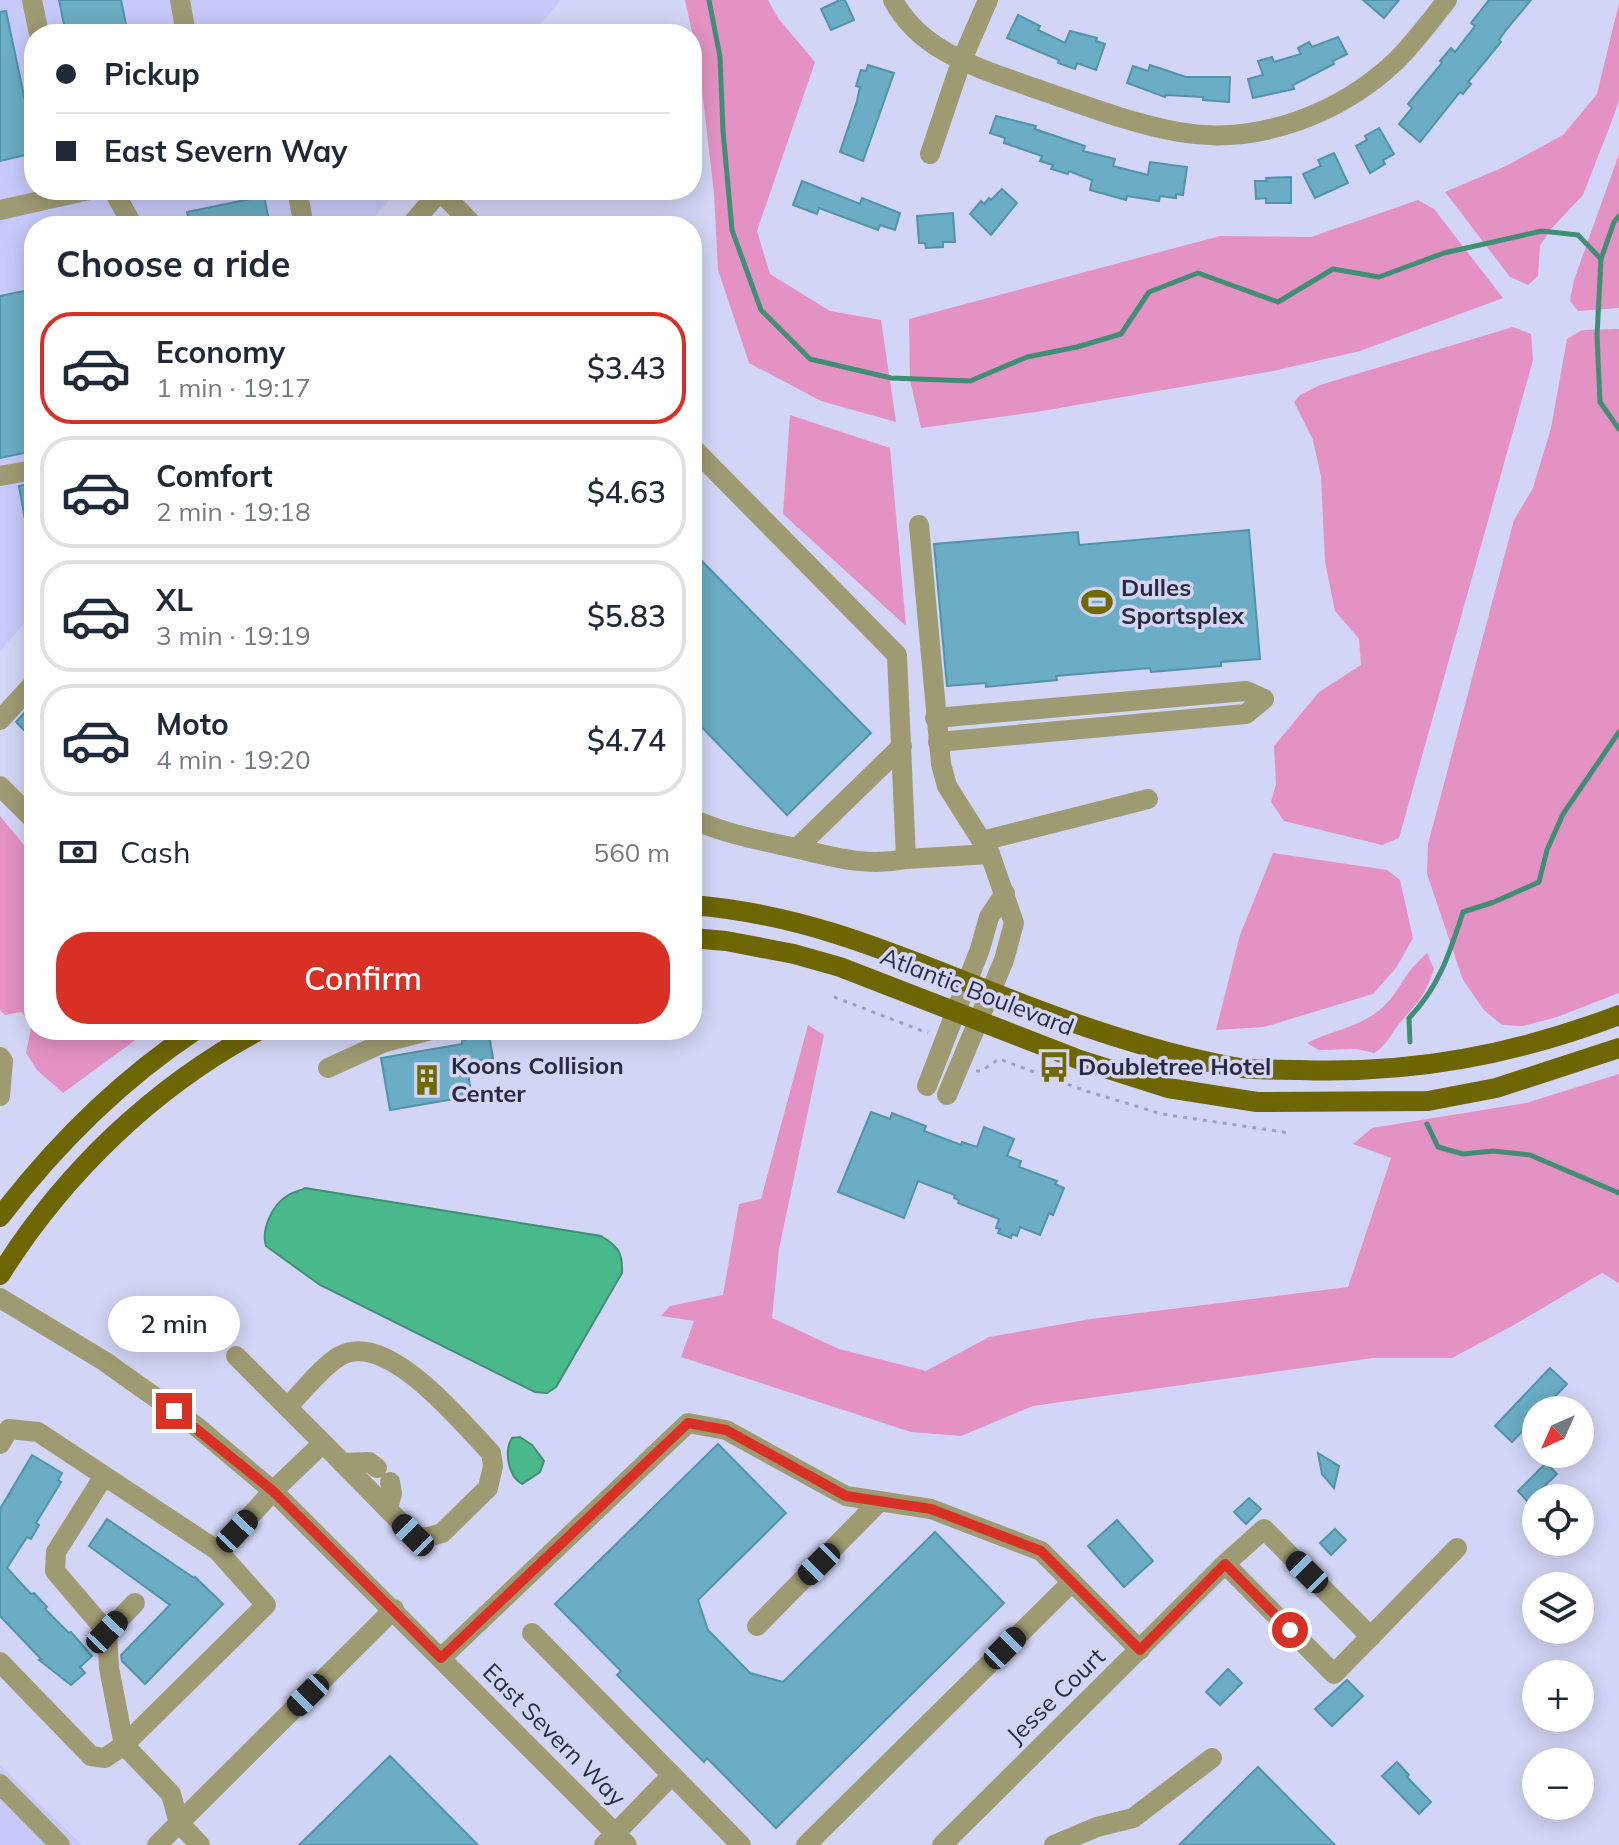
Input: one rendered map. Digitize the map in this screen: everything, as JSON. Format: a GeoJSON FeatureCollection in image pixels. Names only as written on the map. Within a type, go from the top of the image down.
{"type":"FeatureCollection","features":[{"type":"Feature","properties":{"kind":"main road","name":"Atlantic Boulevard"},"geometry":{"type":"LineString","coordinates":[[702,907],[823,928],[873,944],[1068,1021],[1155,1048],[1237,1068],[1342,1071],[1438,1064],[1476,1058],[1582,1029],[1619,1015]]}},
{"type":"Feature","properties":{"kind":"main road","name":"Atlantic Boulevard"},"geometry":{"type":"LineString","coordinates":[[702,939],[805,957],[840,967],[1080,1060],[1168,1088],[1257,1102],[1428,1101],[1496,1088],[1619,1048]]}},
{"type":"Feature","properties":{"kind":"main road"},"geometry":{"type":"LineString","coordinates":[[0,1217],[48,1157],[113,1092],[183,1040]]}},
{"type":"Feature","properties":{"kind":"main road"},"geometry":{"type":"LineString","coordinates":[[0,1275],[51,1204],[99,1150],[184,1079],[244,1040]]}},
{"type":"Feature","properties":{"kind":"street"},"geometry":{"type":"LineString","coordinates":[[32,0],[37,24]]}},
{"type":"Feature","properties":{"kind":"street"},"geometry":{"type":"LineString","coordinates":[[180,0],[184,24]]}},
{"type":"Feature","properties":{"kind":"street"},"geometry":{"type":"LineString","coordinates":[[893,0],[912,26],[931,43],[961,62],[1147,125],[1182,133],[1217,135],[1251,133],[1285,126],[1316,115],[1362,89],[1397,60],[1447,0]]}},
{"type":"Feature","properties":{"kind":"street"},"geometry":{"type":"LineString","coordinates":[[930,154],[961,62],[988,0]]}},
{"type":"Feature","properties":{"kind":"street"},"geometry":{"type":"LineString","coordinates":[[0,210],[42,200]]}},
{"type":"Feature","properties":{"kind":"street"},"geometry":{"type":"LineString","coordinates":[[419,216],[432,200]]}},
{"type":"Feature","properties":{"kind":"street"},"geometry":{"type":"LineString","coordinates":[[449,200],[464,216]]}},
{"type":"Feature","properties":{"kind":"street"},"geometry":{"type":"LineString","coordinates":[[702,457],[897,655],[906,859]]}},
{"type":"Feature","properties":{"kind":"street"},"geometry":{"type":"LineString","coordinates":[[0,476],[24,472]]}},
{"type":"Feature","properties":{"kind":"street"},"geometry":{"type":"LineString","coordinates":[[919,525],[935,718],[947,786],[986,847],[1014,923],[1004,960],[947,1095]]}},
{"type":"Feature","properties":{"kind":"street"},"geometry":{"type":"LineString","coordinates":[[935,718],[1246,691],[1264,699],[1246,714],[938,742]]}},
{"type":"Feature","properties":{"kind":"street"},"geometry":{"type":"LineString","coordinates":[[0,720],[24,694]]}},
{"type":"Feature","properties":{"kind":"street"},"geometry":{"type":"LineString","coordinates":[[797,848],[902,746]]}},
{"type":"Feature","properties":{"kind":"street"},"geometry":{"type":"LineString","coordinates":[[0,786],[24,810]]}},
{"type":"Feature","properties":{"kind":"street"},"geometry":{"type":"LineString","coordinates":[[702,823],[723,832],[846,861],[885,864],[986,847],[1148,799]]}},
{"type":"Feature","properties":{"kind":"street"},"geometry":{"type":"LineString","coordinates":[[927,1086],[980,949],[989,917],[1005,893]]}},
{"type":"Feature","properties":{"kind":"street"},"geometry":{"type":"LineString","coordinates":[[328,1068],[393,1040]]}},
{"type":"Feature","properties":{"kind":"street"},"geometry":{"type":"LineString","coordinates":[[0,1057],[3,1061],[0,1096]]}},
{"type":"Feature","properties":{"kind":"street","name":"East Severn Way"},"geometry":{"type":"LineString","coordinates":[[0,1298],[104,1361],[186,1419],[273,1491],[394,1609],[615,1841]]}},
{"type":"Feature","properties":{"kind":"street"},"geometry":{"type":"LineString","coordinates":[[236,1356],[413,1535],[425,1538],[442,1533],[488,1488],[493,1466],[491,1453],[436,1396],[397,1364],[371,1352],[354,1351],[338,1357],[287,1407]]}},
{"type":"Feature","properties":{"kind":"street"},"geometry":{"type":"LineString","coordinates":[[441,1658],[688,1423],[726,1430],[846,1496],[931,1509],[1041,1551],[1140,1650]]}},
{"type":"Feature","properties":{"kind":"street"},"geometry":{"type":"LineString","coordinates":[[0,1444],[9,1429],[38,1432],[218,1551],[266,1605],[124,1745],[105,1758],[91,1756],[0,1662]]}},
{"type":"Feature","properties":{"kind":"street"},"geometry":{"type":"LineString","coordinates":[[218,1551],[323,1443]]}},
{"type":"Feature","properties":{"kind":"street"},"geometry":{"type":"LineString","coordinates":[[342,1463],[369,1462],[384,1475],[392,1493],[388,1509]]}},
{"type":"Feature","properties":{"kind":"street"},"geometry":{"type":"LineString","coordinates":[[104,1476],[56,1552],[55,1571],[107,1632],[109,1668],[124,1745],[171,1794],[179,1823],[200,1845]]}},
{"type":"Feature","properties":{"kind":"street"},"geometry":{"type":"LineString","coordinates":[[757,1626],[880,1501]]}},
{"type":"Feature","properties":{"kind":"street","name":"Jesse Court"},"geometry":{"type":"LineString","coordinates":[[942,1845],[1264,1529],[1371,1637]]}},
{"type":"Feature","properties":{"kind":"street"},"geometry":{"type":"LineString","coordinates":[[1225,1564],[1334,1674],[1457,1548]]}},
{"type":"Feature","properties":{"kind":"street"},"geometry":{"type":"LineString","coordinates":[[806,1845],[1072,1582]]}},
{"type":"Feature","properties":{"kind":"street"},"geometry":{"type":"LineString","coordinates":[[107,1632],[135,1603]]}},
{"type":"Feature","properties":{"kind":"street"},"geometry":{"type":"LineString","coordinates":[[157,1845],[394,1609]]}},
{"type":"Feature","properties":{"kind":"street"},"geometry":{"type":"LineString","coordinates":[[532,1633],[741,1845]]}},
{"type":"Feature","properties":{"kind":"street"},"geometry":{"type":"LineString","coordinates":[[1054,1845],[1097,1827],[1133,1818],[1212,1758]]}},
{"type":"Feature","properties":{"kind":"street"},"geometry":{"type":"LineString","coordinates":[[615,1841],[672,1775]]}},
{"type":"Feature","properties":{"kind":"street"},"geometry":{"type":"LineString","coordinates":[[0,1784],[60,1845]]}},
{"type":"Feature","properties":{"kind":"path"},"geometry":{"type":"LineString","coordinates":[[834,997],[923,1029],[930,1037]]}},
{"type":"Feature","properties":{"kind":"path"},"geometry":{"type":"LineString","coordinates":[[975,1070],[981,1071],[999,1059],[1138,1108],[1201,1122],[1290,1133]]}},
{"type":"Feature","properties":{"kind":"shaded area"},"geometry":{"type":"Polygon","coordinates":[[[0,0],[561,0],[541,24],[24,24],[24,200],[389,200],[376,216],[24,216],[24,623],[0,651],[0,0]]]}},
{"type":"Feature","properties":{"kind":"shaded area"},"geometry":{"type":"Polygon","coordinates":[[[685,0],[768,0],[778,18],[815,62],[757,231],[770,274],[830,311],[881,320],[896,422],[821,401],[749,363],[718,270],[714,193],[702,90],[702,24],[690,24],[685,0]]]}},
{"type":"Feature","properties":{"kind":"shaded area"},"geometry":{"type":"Polygon","coordinates":[[[1619,3],[1619,99],[1616,110],[1583,195],[1551,229],[1540,246],[1538,276],[1528,285],[1510,277],[1445,192],[1506,166],[1563,135],[1597,94],[1619,3]]]}},
{"type":"Feature","properties":{"kind":"shaded area"},"geometry":{"type":"Polygon","coordinates":[[[1619,154],[1619,308],[1578,311],[1570,301],[1574,280],[1619,154]]]}},
{"type":"Feature","properties":{"kind":"shaded area"},"geometry":{"type":"Polygon","coordinates":[[[1418,200],[1434,209],[1503,298],[1360,351],[1273,371],[1036,412],[921,428],[910,380],[909,319],[1220,236],[1311,237],[1418,200]]]}},
{"type":"Feature","properties":{"kind":"shaded area"},"geometry":{"type":"Polygon","coordinates":[[[1513,327],[1531,334],[1533,360],[1399,838],[1382,845],[1284,821],[1271,802],[1276,784],[1274,746],[1319,692],[1361,665],[1359,639],[1335,611],[1325,562],[1321,477],[1313,440],[1294,402],[1300,395],[1320,385],[1513,327]]]}},
{"type":"Feature","properties":{"kind":"shaded area"},"geometry":{"type":"Polygon","coordinates":[[[1619,329],[1619,993],[1557,1017],[1523,1026],[1502,1025],[1484,1010],[1463,980],[1427,874],[1428,844],[1514,520],[1533,488],[1551,428],[1567,339],[1582,330],[1619,329]]]}},
{"type":"Feature","properties":{"kind":"shaded area"},"geometry":{"type":"Polygon","coordinates":[[[790,415],[890,448],[906,626],[783,514],[790,415]]]}},
{"type":"Feature","properties":{"kind":"shaded area"},"geometry":{"type":"Polygon","coordinates":[[[0,816],[24,845],[24,1015],[21,1012],[5,1015],[0,1010],[0,816]]]}},
{"type":"Feature","properties":{"kind":"shaded area"},"geometry":{"type":"Polygon","coordinates":[[[1273,853],[1387,870],[1400,880],[1413,938],[1396,968],[1373,994],[1264,1027],[1216,1030],[1240,935],[1273,853]]]}},
{"type":"Feature","properties":{"kind":"shaded area"},"geometry":{"type":"Polygon","coordinates":[[[1427,953],[1434,969],[1427,987],[1374,1053],[1357,1049],[1319,1050],[1307,1043],[1377,1012],[1427,953]]]}},
{"type":"Feature","properties":{"kind":"shaded area"},"geometry":{"type":"Polygon","coordinates":[[[808,1025],[824,1035],[779,1249],[772,1318],[839,1349],[926,1371],[989,1337],[1091,1319],[1348,1287],[1391,1158],[1353,1144],[1372,1128],[1526,1103],[1619,1074],[1619,1283],[1602,1273],[1452,1358],[1373,1358],[1033,1406],[961,1436],[911,1432],[681,1357],[694,1321],[661,1316],[670,1306],[723,1295],[739,1204],[761,1199],[808,1025]]]}},
{"type":"Feature","properties":{"kind":"shaded area"},"geometry":{"type":"Polygon","coordinates":[[[29,1040],[135,1040],[63,1093],[37,1070],[26,1053],[29,1040]]]}},
{"type":"Feature","properties":{"kind":"shaded area"},"geometry":{"type":"Polygon","coordinates":[[[305,1188],[601,1236],[618,1251],[622,1273],[556,1387],[547,1393],[535,1392],[320,1285],[266,1246],[266,1226],[272,1212],[287,1196],[305,1188]]]}},
{"type":"Feature","properties":{"kind":"shaded area"},"geometry":{"type":"Polygon","coordinates":[[[520,1437],[532,1445],[544,1461],[540,1472],[522,1484],[513,1475],[508,1456],[512,1438],[520,1437]]]}},
{"type":"Feature","properties":{"kind":"shaded area"},"geometry":{"type":"Polygon","coordinates":[[[0,1765],[82,1845],[0,1845],[0,1765]]]}},
{"type":"Feature","properties":{"kind":"building"},"geometry":{"type":"Polygon","coordinates":[[[59,0],[121,0],[126,24],[64,24],[59,0]]]}},
{"type":"Feature","properties":{"kind":"building"},"geometry":{"type":"Polygon","coordinates":[[[845,0],[854,20],[831,30],[821,9],[845,0]]]}},
{"type":"Feature","properties":{"kind":"building"},"geometry":{"type":"Polygon","coordinates":[[[1363,0],[1399,0],[1384,18],[1363,0]]]}},
{"type":"Feature","properties":{"kind":"building"},"geometry":{"type":"Polygon","coordinates":[[[1489,0],[1531,0],[1468,82],[1471,84],[1463,94],[1460,92],[1420,142],[1399,124],[1412,108],[1408,104],[1451,48],[1455,52],[1475,26],[1471,23],[1489,0]]]}},
{"type":"Feature","properties":{"kind":"building"},"geometry":{"type":"Polygon","coordinates":[[[6,11],[24,96],[24,155],[0,161],[0,12],[6,11]]]}},
{"type":"Feature","properties":{"kind":"building"},"geometry":{"type":"Polygon","coordinates":[[[1018,15],[1040,26],[1038,30],[1065,43],[1070,31],[1097,38],[1096,41],[1105,44],[1096,70],[1077,63],[1075,69],[1058,63],[1059,60],[1007,38],[1018,15]]]}},
{"type":"Feature","properties":{"kind":"building"},"geometry":{"type":"Polygon","coordinates":[[[1338,37],[1347,54],[1333,61],[1334,64],[1293,85],[1294,89],[1253,98],[1248,79],[1263,75],[1258,61],[1272,57],[1274,62],[1301,54],[1298,48],[1309,42],[1312,47],[1338,37]]]}},
{"type":"Feature","properties":{"kind":"building"},"geometry":{"type":"Polygon","coordinates":[[[868,65],[894,73],[863,161],[840,152],[857,101],[860,87],[856,86],[861,70],[866,71],[868,65]]]}},
{"type":"Feature","properties":{"kind":"building"},"geometry":{"type":"Polygon","coordinates":[[[1150,65],[1186,77],[1230,77],[1229,102],[1203,100],[1203,97],[1165,97],[1127,83],[1133,66],[1148,71],[1150,65]]]}},
{"type":"Feature","properties":{"kind":"building"},"geometry":{"type":"Polygon","coordinates":[[[996,116],[1036,126],[1035,129],[1085,146],[1083,151],[1115,159],[1113,166],[1148,175],[1150,162],[1187,167],[1183,195],[1176,194],[1176,198],[1160,196],[1159,201],[1127,196],[1126,200],[1090,190],[1092,180],[1069,171],[1068,174],[1051,169],[1053,165],[1040,161],[1042,156],[1004,143],[1005,138],[990,133],[996,116]]]}},
{"type":"Feature","properties":{"kind":"building"},"geometry":{"type":"Polygon","coordinates":[[[1379,128],[1394,154],[1370,173],[1356,146],[1379,128]]]}},
{"type":"Feature","properties":{"kind":"building"},"geometry":{"type":"Polygon","coordinates":[[[1334,153],[1348,183],[1315,198],[1303,174],[1321,166],[1318,160],[1334,153]]]}},
{"type":"Feature","properties":{"kind":"building"},"geometry":{"type":"Polygon","coordinates":[[[1291,177],[1291,203],[1266,203],[1266,198],[1256,199],[1255,181],[1291,177]]]}},
{"type":"Feature","properties":{"kind":"building"},"geometry":{"type":"Polygon","coordinates":[[[802,181],[860,204],[862,198],[900,213],[895,230],[880,225],[878,230],[819,208],[817,214],[793,205],[802,181]]]}},
{"type":"Feature","properties":{"kind":"building"},"geometry":{"type":"Polygon","coordinates":[[[1002,189],[1017,203],[991,235],[970,214],[981,201],[984,204],[989,198],[991,200],[1002,189]]]}},
{"type":"Feature","properties":{"kind":"building"},"geometry":{"type":"Polygon","coordinates":[[[245,200],[265,200],[268,216],[188,216],[187,212],[245,200]]]}},
{"type":"Feature","properties":{"kind":"building"},"geometry":{"type":"Polygon","coordinates":[[[953,213],[955,242],[943,242],[943,247],[926,248],[925,243],[919,243],[917,216],[953,213]]]}},
{"type":"Feature","properties":{"kind":"building"},"geometry":{"type":"Polygon","coordinates":[[[24,291],[24,453],[0,458],[0,296],[24,291]]]}},
{"type":"Feature","properties":{"kind":"building"},"geometry":{"type":"Polygon","coordinates":[[[24,485],[24,514],[19,486],[24,485]]]}},
{"type":"Feature","properties":{"kind":"building","name":"Dulles Sportsplex"},"geometry":{"type":"Polygon","coordinates":[[[1249,530],[1260,659],[1151,672],[1150,668],[1056,676],[1057,680],[986,687],[986,683],[947,686],[934,544],[1078,532],[1079,545],[1249,530]]]}},
{"type":"Feature","properties":{"kind":"building"},"geometry":{"type":"Polygon","coordinates":[[[702,561],[871,733],[787,815],[702,727],[702,561]]]}},
{"type":"Feature","properties":{"kind":"building"},"geometry":{"type":"Polygon","coordinates":[[[24,713],[24,730],[16,722],[24,713]]]}},
{"type":"Feature","properties":{"kind":"building","name":"Koons Collision Center"},"geometry":{"type":"Polygon","coordinates":[[[462,1040],[490,1040],[493,1058],[466,1063],[472,1096],[390,1110],[381,1058],[462,1044],[462,1040]]]}},
{"type":"Feature","properties":{"kind":"building"},"geometry":{"type":"Polygon","coordinates":[[[871,1112],[890,1119],[892,1113],[926,1126],[924,1131],[961,1145],[962,1142],[977,1147],[984,1127],[1014,1139],[1007,1156],[1021,1161],[1019,1167],[1057,1181],[1055,1184],[1064,1188],[1053,1215],[1049,1213],[1040,1235],[1020,1227],[1017,1236],[1012,1234],[1011,1238],[998,1233],[999,1219],[958,1203],[955,1195],[918,1181],[904,1218],[838,1192],[871,1112]]]}},
{"type":"Feature","properties":{"kind":"building"},"geometry":{"type":"Polygon","coordinates":[[[1550,1368],[1567,1384],[1555,1396],[1523,1396],[1550,1368]]]}},
{"type":"Feature","properties":{"kind":"building"},"geometry":{"type":"Polygon","coordinates":[[[1522,1398],[1522,1432],[1512,1442],[1495,1426],[1522,1398]]]}},
{"type":"Feature","properties":{"kind":"building"},"geometry":{"type":"Polygon","coordinates":[[[718,1444],[786,1513],[698,1600],[708,1630],[750,1673],[783,1682],[935,1532],[1004,1603],[776,1828],[707,1758],[704,1762],[617,1675],[621,1671],[555,1604],[718,1444]]]}},
{"type":"Feature","properties":{"kind":"building"},"geometry":{"type":"Polygon","coordinates":[[[1318,1453],[1339,1466],[1334,1488],[1322,1474],[1318,1453]]]}},
{"type":"Feature","properties":{"kind":"building"},"geometry":{"type":"Polygon","coordinates":[[[32,1455],[62,1473],[58,1480],[61,1482],[36,1523],[39,1525],[31,1539],[27,1537],[7,1568],[92,1656],[80,1667],[85,1673],[71,1685],[39,1660],[0,1616],[0,1509],[32,1455]]]}},
{"type":"Feature","properties":{"kind":"building"},"geometry":{"type":"Polygon","coordinates":[[[1541,1468],[1551,1468],[1557,1474],[1547,1484],[1525,1484],[1541,1468]]]}},
{"type":"Feature","properties":{"kind":"building"},"geometry":{"type":"Polygon","coordinates":[[[1249,1498],[1261,1509],[1246,1524],[1234,1512],[1249,1498]]]}},
{"type":"Feature","properties":{"kind":"building"},"geometry":{"type":"Polygon","coordinates":[[[107,1519],[195,1577],[223,1604],[145,1684],[122,1661],[121,1655],[170,1605],[89,1546],[107,1519]]]}},
{"type":"Feature","properties":{"kind":"building"},"geometry":{"type":"Polygon","coordinates":[[[1117,1520],[1153,1561],[1124,1587],[1088,1546],[1117,1520]]]}},
{"type":"Feature","properties":{"kind":"building"},"geometry":{"type":"Polygon","coordinates":[[[1335,1529],[1346,1540],[1331,1555],[1320,1543],[1335,1529]]]}},
{"type":"Feature","properties":{"kind":"building"},"geometry":{"type":"Polygon","coordinates":[[[1228,1669],[1242,1683],[1220,1705],[1206,1692],[1228,1669]]]}},
{"type":"Feature","properties":{"kind":"building"},"geometry":{"type":"Polygon","coordinates":[[[1347,1680],[1363,1696],[1332,1726],[1315,1709],[1347,1680]]]}},
{"type":"Feature","properties":{"kind":"building"},"geometry":{"type":"Polygon","coordinates":[[[390,1756],[478,1845],[299,1845],[390,1756]]]}},
{"type":"Feature","properties":{"kind":"building"},"geometry":{"type":"Polygon","coordinates":[[[1397,1762],[1431,1802],[1419,1814],[1382,1776],[1397,1762]]]}},
{"type":"Feature","properties":{"kind":"building"},"geometry":{"type":"Polygon","coordinates":[[[1258,1767],[1335,1845],[1179,1845],[1258,1767]]]}},
{"type":"Feature","properties":{"kind":"waterway"},"geometry":{"type":"LineString","coordinates":[[709,0],[720,57],[732,230],[761,310],[810,359],[891,378],[970,381],[1027,357],[1121,334],[1149,292],[1198,273],[1278,302],[1333,269],[1379,277],[1444,253],[1542,231],[1578,235],[1601,259]]}},
{"type":"Feature","properties":{"kind":"waterway"},"geometry":{"type":"LineString","coordinates":[[1619,216],[1601,259],[1597,336],[1600,402],[1619,429]]}},
{"type":"Feature","properties":{"kind":"waterway"},"geometry":{"type":"LineString","coordinates":[[1410,1042],[1409,1018],[1436,981],[1463,912],[1539,882],[1547,850],[1563,814],[1619,732]]}},
{"type":"Feature","properties":{"kind":"waterway"},"geometry":{"type":"LineString","coordinates":[[1427,1124],[1438,1147],[1463,1154],[1493,1151],[1530,1155],[1619,1193]]}},
{"type":"Feature","properties":{"kind":"place","name":"Dulles Sportsplex"},"geometry":{"type":"Point","coordinates":[1097,602]}},
{"type":"Feature","properties":{"kind":"place","name":"Doubletree Hotel"},"geometry":{"type":"Point","coordinates":[1054,1067]}},
{"type":"Feature","properties":{"kind":"place","name":"Koons Collision Center"},"geometry":{"type":"Point","coordinates":[427,1080]}},
{"type":"Feature","properties":{"kind":"route"},"geometry":{"type":"LineString","coordinates":[[174,1411],[214,1440],[273,1491],[441,1658],[688,1423],[726,1430],[846,1496],[931,1509],[1041,1551],[1140,1650],[1225,1564],[1290,1630]]}}]}
